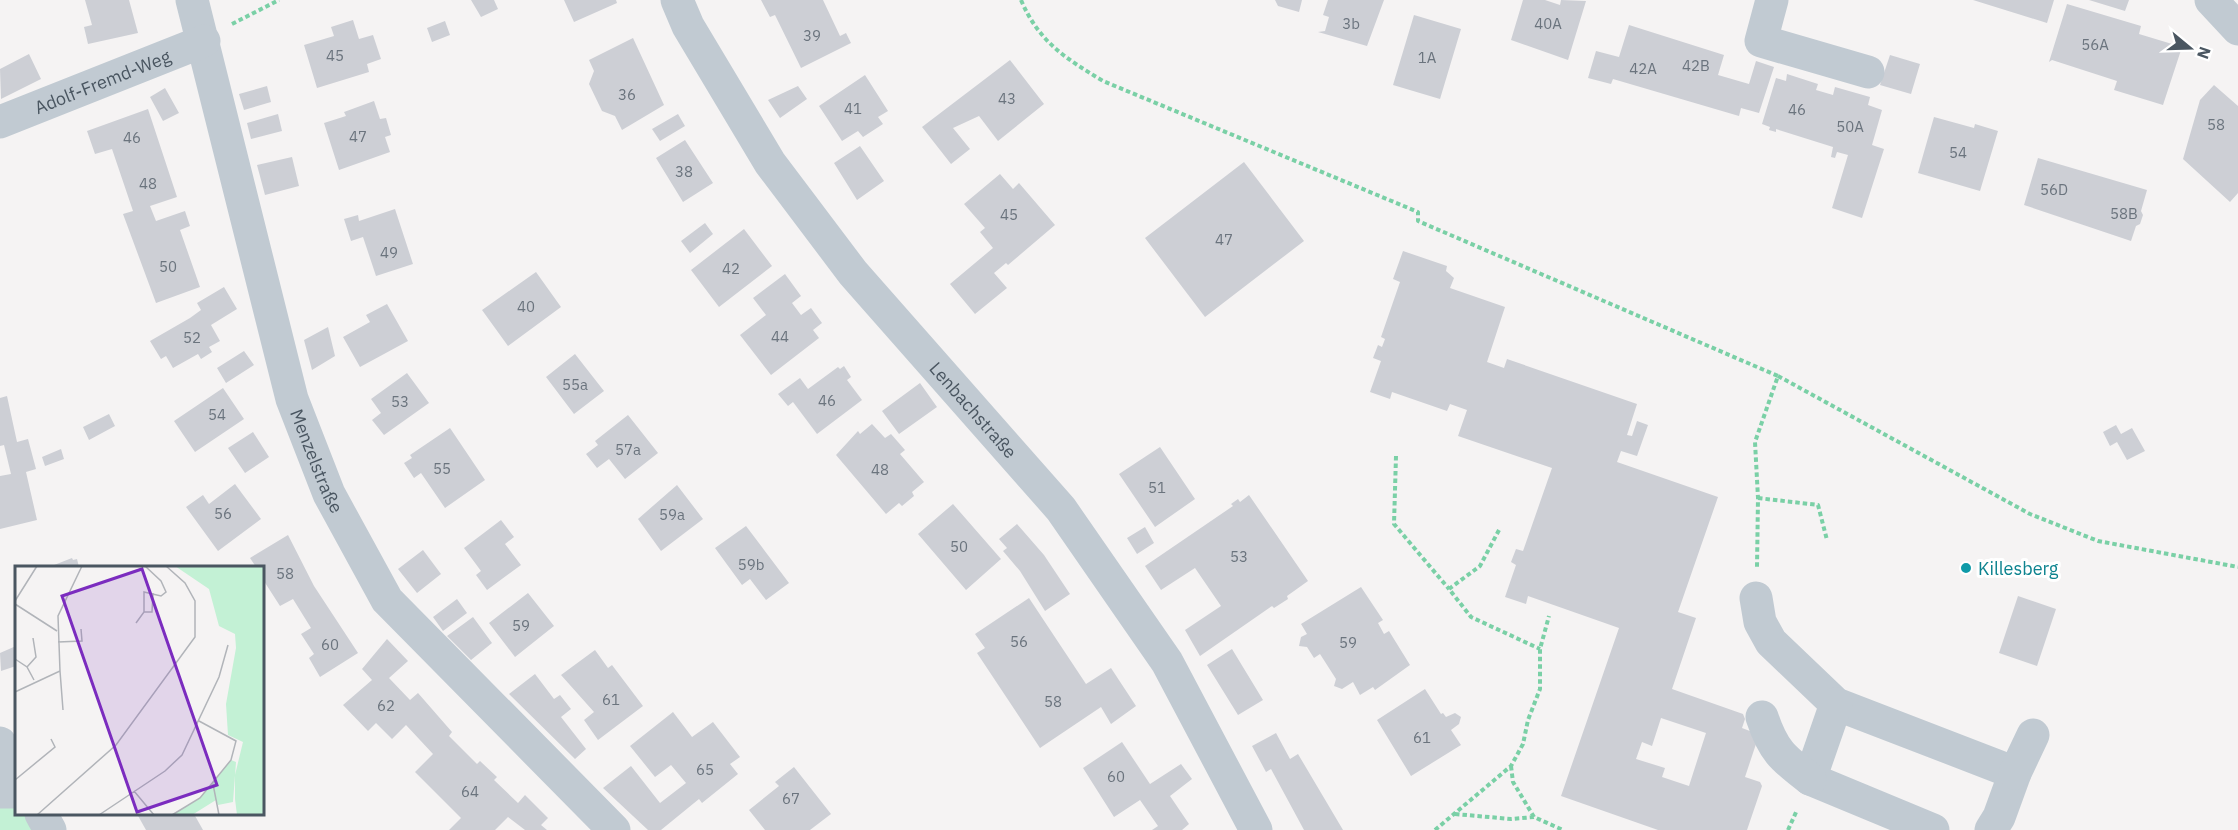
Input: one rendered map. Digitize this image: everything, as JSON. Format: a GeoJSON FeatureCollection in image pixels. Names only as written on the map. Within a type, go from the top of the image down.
{"type":"FeatureCollection","features":[{"type":"Feature","properties":{"kind":"street","name":"Menzelstraße"},"geometry":{"type":"LineString","coordinates":[[192,0],[292,399],[329,494],[387,600],[614,830]]}},
{"type":"Feature","properties":{"kind":"street","name":"Lenbachstraße"},"geometry":{"type":"LineString","coordinates":[[677,0],[688,26],[770,163],[839,255],[1068,519],[1167,662],[1256,830]]}},
{"type":"Feature","properties":{"kind":"street"},"geometry":{"type":"LineString","coordinates":[[1772,0],[1761,40],[1868,72]]}},
{"type":"Feature","properties":{"kind":"street"},"geometry":{"type":"LineString","coordinates":[[2211,0],[2238,29]]}},
{"type":"Feature","properties":{"kind":"street","name":"Adolf-Fremd-Weg"},"geometry":{"type":"LineString","coordinates":[[0,122],[204,41]]}},
{"type":"Feature","properties":{"kind":"street"},"geometry":{"type":"LineString","coordinates":[[1756,598],[1760,622],[1771,642],[1836,704],[2015,773]]}},
{"type":"Feature","properties":{"kind":"street"},"geometry":{"type":"LineString","coordinates":[[1810,778],[1836,704]]}},
{"type":"Feature","properties":{"kind":"street"},"geometry":{"type":"LineString","coordinates":[[1762,717],[1771,743],[1788,762],[1810,778],[1934,830]]}},
{"type":"Feature","properties":{"kind":"street"},"geometry":{"type":"LineString","coordinates":[[1991,830],[1999,817],[2032,735]]}},
{"type":"Feature","properties":{"kind":"street"},"geometry":{"type":"LineString","coordinates":[[0,743],[15,770]]}},
{"type":"Feature","properties":{"kind":"street"},"geometry":{"type":"LineString","coordinates":[[42,815],[50,830]]}},
{"type":"Feature","properties":{"kind":"path"},"geometry":{"type":"LineString","coordinates":[[244,17],[279,0]]}},
{"type":"Feature","properties":{"kind":"path"},"geometry":{"type":"LineString","coordinates":[[1021,0],[1028,17],[1059,54],[1103,81],[1418,212],[1418,221],[1778,376],[2030,514],[2098,541],[2238,567]]}},
{"type":"Feature","properties":{"kind":"path"},"geometry":{"type":"LineString","coordinates":[[1756,598],[1758,498],[1755,442],[1778,376]]}},
{"type":"Feature","properties":{"kind":"path"},"geometry":{"type":"LineString","coordinates":[[1396,456],[1394,524],[1471,617],[1540,649]]}},
{"type":"Feature","properties":{"kind":"path"},"geometry":{"type":"LineString","coordinates":[[1758,498],[1818,506],[1827,540]]}},
{"type":"Feature","properties":{"kind":"path"},"geometry":{"type":"LineString","coordinates":[[1449,589],[1480,566],[1499,530]]}},
{"type":"Feature","properties":{"kind":"path"},"geometry":{"type":"LineString","coordinates":[[1435,830],[1511,766],[1523,744],[1528,720],[1540,689],[1540,649],[1549,616]]}},
{"type":"Feature","properties":{"kind":"path"},"geometry":{"type":"LineString","coordinates":[[1511,766],[1513,782],[1534,817]]}},
{"type":"Feature","properties":{"kind":"path"},"geometry":{"type":"LineString","coordinates":[[1454,814],[1511,819],[1534,817],[1563,830]]}},
{"type":"Feature","properties":{"kind":"green space"},"geometry":{"type":"Polygon","coordinates":[[[0,743],[15,770],[15,815],[42,815],[50,830],[0,830],[0,743]]]}},
{"type":"Feature","properties":{"kind":"building"},"geometry":{"type":"Polygon","coordinates":[[[85,0],[129,0],[138,33],[88,44],[84,27],[92,25],[85,0]]]}},
{"type":"Feature","properties":{"kind":"building"},"geometry":{"type":"Polygon","coordinates":[[[471,0],[494,0],[498,9],[481,17],[471,0]]]}},
{"type":"Feature","properties":{"kind":"building"},"geometry":{"type":"Polygon","coordinates":[[[564,0],[616,0],[617,3],[574,22],[564,0]]]}},
{"type":"Feature","properties":{"kind":"building"},"geometry":{"type":"Polygon","coordinates":[[[761,0],[823,0],[840,36],[846,33],[851,43],[801,68],[775,15],[770,17],[761,0]]]}},
{"type":"Feature","properties":{"kind":"building"},"geometry":{"type":"Polygon","coordinates":[[[1275,0],[1302,0],[1299,12],[1278,6],[1275,0]]]}},
{"type":"Feature","properties":{"kind":"building"},"geometry":{"type":"Polygon","coordinates":[[[1328,0],[1384,0],[1367,46],[1318,32],[1325,31],[1329,17],[1323,15],[1328,0]]]}},
{"type":"Feature","properties":{"kind":"building"},"geometry":{"type":"Polygon","coordinates":[[[1523,0],[1545,0],[1560,5],[1561,0],[1586,1],[1568,60],[1511,40],[1523,0]]]}},
{"type":"Feature","properties":{"kind":"building"},"geometry":{"type":"Polygon","coordinates":[[[1973,0],[2054,0],[2047,23],[1973,0]]]}},
{"type":"Feature","properties":{"kind":"building"},"geometry":{"type":"Polygon","coordinates":[[[2089,0],[2129,0],[2125,11],[2089,0]]]}},
{"type":"Feature","properties":{"kind":"building"},"geometry":{"type":"Polygon","coordinates":[[[2067,4],[2141,26],[2139,34],[2182,47],[2163,105],[2114,90],[2117,81],[2052,60],[2049,62],[2067,4]]]}},
{"type":"Feature","properties":{"kind":"building"},"geometry":{"type":"Polygon","coordinates":[[[1414,15],[1461,29],[1440,99],[1393,85],[1414,15]]]}},
{"type":"Feature","properties":{"kind":"building"},"geometry":{"type":"Polygon","coordinates":[[[353,20],[359,39],[373,35],[381,59],[367,64],[369,72],[317,88],[304,45],[334,36],[331,27],[353,20]]]}},
{"type":"Feature","properties":{"kind":"building"},"geometry":{"type":"Polygon","coordinates":[[[445,21],[450,35],[432,42],[427,28],[445,21]]]}},
{"type":"Feature","properties":{"kind":"building"},"geometry":{"type":"Polygon","coordinates":[[[1629,25],[1724,55],[1718,75],[1749,84],[1756,61],[1774,67],[1759,113],[1741,108],[1739,116],[1613,79],[1611,84],[1588,78],[1596,51],[1619,57],[1629,25]]]}},
{"type":"Feature","properties":{"kind":"building"},"geometry":{"type":"Polygon","coordinates":[[[633,38],[664,105],[622,130],[615,116],[602,111],[589,84],[594,71],[589,60],[633,38]]]}},
{"type":"Feature","properties":{"kind":"building"},"geometry":{"type":"Polygon","coordinates":[[[29,54],[41,79],[1,99],[0,69],[29,54]]]}},
{"type":"Feature","properties":{"kind":"building"},"geometry":{"type":"Polygon","coordinates":[[[1890,55],[1920,64],[1911,94],[1880,85],[1890,55]]]}},
{"type":"Feature","properties":{"kind":"building"},"geometry":{"type":"Polygon","coordinates":[[[1010,60],[1044,104],[998,141],[979,116],[953,128],[970,149],[951,164],[922,127],[1010,60]]]}},
{"type":"Feature","properties":{"kind":"building"},"geometry":{"type":"Polygon","coordinates":[[[1787,74],[1818,84],[1816,90],[1833,95],[1835,87],[1870,97],[1868,105],[1882,110],[1872,145],[1884,149],[1862,218],[1832,208],[1848,155],[1837,152],[1835,158],[1831,157],[1833,147],[1776,129],[1776,132],[1769,130],[1770,127],[1762,124],[1776,78],[1786,81],[1787,74]]]}},
{"type":"Feature","properties":{"kind":"building"},"geometry":{"type":"Polygon","coordinates":[[[865,75],[888,111],[878,117],[883,124],[863,137],[858,131],[842,141],[819,106],[865,75]]]}},
{"type":"Feature","properties":{"kind":"building"},"geometry":{"type":"Polygon","coordinates":[[[2214,85],[2238,106],[2238,193],[2230,202],[2183,159],[2200,100],[2214,85]]]}},
{"type":"Feature","properties":{"kind":"building"},"geometry":{"type":"Polygon","coordinates":[[[267,86],[271,102],[244,110],[239,94],[267,86]]]}},
{"type":"Feature","properties":{"kind":"building"},"geometry":{"type":"Polygon","coordinates":[[[798,86],[807,99],[780,118],[768,100],[798,86]]]}},
{"type":"Feature","properties":{"kind":"building"},"geometry":{"type":"Polygon","coordinates":[[[165,88],[179,113],[163,121],[150,97],[165,88]]]}},
{"type":"Feature","properties":{"kind":"building"},"geometry":{"type":"Polygon","coordinates":[[[374,101],[380,119],[386,118],[391,135],[385,137],[390,152],[339,170],[324,123],[346,116],[344,112],[374,101]]]}},
{"type":"Feature","properties":{"kind":"building"},"geometry":{"type":"Polygon","coordinates":[[[148,109],[177,197],[150,206],[156,221],[185,211],[190,226],[180,230],[200,287],[156,303],[123,214],[133,211],[112,149],[95,154],[87,131],[148,109]]]}},
{"type":"Feature","properties":{"kind":"building"},"geometry":{"type":"Polygon","coordinates":[[[278,114],[282,131],[251,139],[247,123],[278,114]]]}},
{"type":"Feature","properties":{"kind":"building"},"geometry":{"type":"Polygon","coordinates":[[[678,114],[685,126],[660,141],[652,129],[678,114]]]}},
{"type":"Feature","properties":{"kind":"building"},"geometry":{"type":"Polygon","coordinates":[[[1934,117],[1974,128],[1975,124],[1998,131],[1980,191],[1918,173],[1934,117]]]}},
{"type":"Feature","properties":{"kind":"building"},"geometry":{"type":"Polygon","coordinates":[[[685,140],[713,183],[683,202],[656,158],[685,140]]]}},
{"type":"Feature","properties":{"kind":"building"},"geometry":{"type":"Polygon","coordinates":[[[860,146],[884,181],[857,200],[834,163],[860,146]]]}},
{"type":"Feature","properties":{"kind":"building"},"geometry":{"type":"Polygon","coordinates":[[[292,157],[299,186],[265,195],[257,165],[292,157]]]}},
{"type":"Feature","properties":{"kind":"building"},"geometry":{"type":"Polygon","coordinates":[[[2038,158],[2147,190],[2141,211],[2143,215],[2131,241],[2024,205],[2038,158]]]}},
{"type":"Feature","properties":{"kind":"building"},"geometry":{"type":"Polygon","coordinates":[[[1244,162],[1304,241],[1205,317],[1145,238],[1244,162]]]}},
{"type":"Feature","properties":{"kind":"building"},"geometry":{"type":"Polygon","coordinates":[[[1000,174],[1013,189],[1019,183],[1055,225],[1008,265],[1006,263],[994,273],[1007,288],[975,314],[950,284],[993,248],[980,232],[985,228],[964,204],[1000,174]]]}},
{"type":"Feature","properties":{"kind":"building"},"geometry":{"type":"Polygon","coordinates":[[[395,209],[413,264],[376,276],[363,237],[351,241],[344,219],[358,215],[359,221],[395,209]]]}},
{"type":"Feature","properties":{"kind":"building"},"geometry":{"type":"Polygon","coordinates":[[[705,223],[713,234],[690,253],[681,241],[705,223]]]}},
{"type":"Feature","properties":{"kind":"building"},"geometry":{"type":"Polygon","coordinates":[[[744,229],[772,266],[719,307],[691,270],[744,229]]]}},
{"type":"Feature","properties":{"kind":"building"},"geometry":{"type":"Polygon","coordinates":[[[1403,251],[1447,266],[1446,271],[1454,278],[1450,288],[1505,307],[1487,362],[1504,368],[1507,359],[1637,404],[1627,435],[1632,436],[1637,421],[1648,425],[1637,456],[1621,451],[1617,462],[1718,497],[1678,612],[1696,618],[1672,689],[1743,714],[1745,719],[1742,728],[1755,733],[1758,738],[1745,777],[1760,782],[1762,786],[1747,830],[1658,830],[1561,796],[1619,628],[1528,596],[1526,604],[1505,597],[1516,565],[1511,562],[1516,549],[1523,551],[1552,468],[1458,436],[1467,410],[1450,404],[1447,411],[1392,392],[1390,399],[1370,392],[1381,361],[1373,358],[1378,345],[1382,347],[1385,339],[1381,337],[1400,282],[1393,279],[1403,251]],[[1661,718],[1652,746],[1642,742],[1636,759],[1665,768],[1662,777],[1689,786],[1706,733],[1661,718]]]}},
{"type":"Feature","properties":{"kind":"building"},"geometry":{"type":"Polygon","coordinates":[[[536,272],[561,307],[508,346],[482,310],[536,272]]]}},
{"type":"Feature","properties":{"kind":"building"},"geometry":{"type":"Polygon","coordinates":[[[785,274],[801,296],[792,303],[801,315],[811,308],[822,323],[813,330],[819,338],[771,375],[740,335],[766,315],[753,298],[785,274]]]}},
{"type":"Feature","properties":{"kind":"building"},"geometry":{"type":"Polygon","coordinates":[[[224,287],[237,309],[211,325],[220,341],[209,347],[212,352],[201,359],[198,354],[173,368],[166,356],[161,359],[150,341],[201,310],[197,303],[224,287]]]}},
{"type":"Feature","properties":{"kind":"building"},"geometry":{"type":"Polygon","coordinates":[[[387,304],[408,341],[360,367],[343,337],[370,322],[366,315],[387,304]]]}},
{"type":"Feature","properties":{"kind":"building"},"geometry":{"type":"Polygon","coordinates":[[[328,327],[335,356],[312,370],[304,340],[328,327]]]}},
{"type":"Feature","properties":{"kind":"building"},"geometry":{"type":"Polygon","coordinates":[[[244,351],[254,365],[226,383],[217,368],[244,351]]]}},
{"type":"Feature","properties":{"kind":"building"},"geometry":{"type":"Polygon","coordinates":[[[575,354],[604,391],[574,414],[546,377],[575,354]]]}},
{"type":"Feature","properties":{"kind":"building"},"geometry":{"type":"Polygon","coordinates":[[[844,366],[851,377],[847,380],[862,400],[817,434],[793,402],[788,406],[778,394],[800,378],[808,389],[838,367],[840,369],[844,366]]]}},
{"type":"Feature","properties":{"kind":"building"},"geometry":{"type":"Polygon","coordinates":[[[407,373],[429,403],[384,435],[372,420],[381,413],[371,399],[407,373]]]}},
{"type":"Feature","properties":{"kind":"building"},"geometry":{"type":"Polygon","coordinates":[[[920,383],[937,407],[899,434],[882,411],[920,383]]]}},
{"type":"Feature","properties":{"kind":"building"},"geometry":{"type":"Polygon","coordinates":[[[223,388],[244,419],[195,452],[174,421],[223,388]]]}},
{"type":"Feature","properties":{"kind":"building"},"geometry":{"type":"Polygon","coordinates":[[[7,396],[17,442],[28,439],[36,469],[26,472],[37,520],[0,529],[0,476],[11,474],[4,445],[0,446],[0,398],[7,396]]]}},
{"type":"Feature","properties":{"kind":"building"},"geometry":{"type":"Polygon","coordinates":[[[109,414],[115,426],[89,440],[83,427],[109,414]]]}},
{"type":"Feature","properties":{"kind":"building"},"geometry":{"type":"Polygon","coordinates":[[[628,415],[658,453],[625,479],[609,459],[597,468],[586,454],[598,445],[595,441],[628,415]]]}},
{"type":"Feature","properties":{"kind":"building"},"geometry":{"type":"Polygon","coordinates":[[[872,424],[885,438],[891,434],[905,450],[900,454],[924,482],[912,492],[914,496],[902,506],[899,503],[886,514],[836,455],[858,431],[860,434],[872,424]]]}},
{"type":"Feature","properties":{"kind":"building"},"geometry":{"type":"Polygon","coordinates":[[[2116,425],[2121,434],[2132,428],[2145,451],[2127,460],[2117,442],[2110,446],[2103,432],[2116,425]]]}},
{"type":"Feature","properties":{"kind":"building"},"geometry":{"type":"Polygon","coordinates":[[[450,428],[485,480],[445,508],[421,473],[414,478],[404,463],[412,458],[410,455],[450,428]]]}},
{"type":"Feature","properties":{"kind":"building"},"geometry":{"type":"Polygon","coordinates":[[[253,432],[269,457],[245,473],[228,448],[253,432]]]}},
{"type":"Feature","properties":{"kind":"building"},"geometry":{"type":"Polygon","coordinates":[[[1160,447],[1195,499],[1155,527],[1119,474],[1160,447]]]}},
{"type":"Feature","properties":{"kind":"building"},"geometry":{"type":"Polygon","coordinates":[[[61,449],[64,459],[45,466],[42,457],[61,449]]]}},
{"type":"Feature","properties":{"kind":"building"},"geometry":{"type":"Polygon","coordinates":[[[235,484],[261,519],[218,551],[186,507],[203,495],[209,504],[235,484]]]}},
{"type":"Feature","properties":{"kind":"building"},"geometry":{"type":"Polygon","coordinates":[[[677,485],[703,519],[661,551],[638,519],[677,485]]]}},
{"type":"Feature","properties":{"kind":"building"},"geometry":{"type":"Polygon","coordinates":[[[1249,495],[1308,581],[1287,596],[1288,599],[1274,608],[1272,606],[1200,656],[1185,630],[1221,606],[1195,568],[1161,590],[1145,566],[1233,506],[1231,504],[1238,499],[1240,502],[1249,495]]]}},
{"type":"Feature","properties":{"kind":"building"},"geometry":{"type":"Polygon","coordinates":[[[953,504],[1001,559],[966,590],[918,534],[953,504]]]}},
{"type":"Feature","properties":{"kind":"building"},"geometry":{"type":"Polygon","coordinates":[[[501,520],[514,537],[505,544],[521,565],[487,590],[476,575],[481,571],[464,548],[501,520]]]}},
{"type":"Feature","properties":{"kind":"building"},"geometry":{"type":"Polygon","coordinates":[[[1017,524],[1044,555],[1070,594],[1045,611],[1020,571],[1003,551],[1007,548],[999,539],[1017,524]]]}},
{"type":"Feature","properties":{"kind":"building"},"geometry":{"type":"Polygon","coordinates":[[[746,526],[789,583],[766,600],[750,579],[742,585],[715,548],[746,526]]]}},
{"type":"Feature","properties":{"kind":"building"},"geometry":{"type":"Polygon","coordinates":[[[1145,527],[1154,543],[1137,554],[1127,538],[1145,527]]]}},
{"type":"Feature","properties":{"kind":"building"},"geometry":{"type":"Polygon","coordinates":[[[288,535],[314,586],[358,653],[320,677],[309,658],[314,654],[301,634],[311,628],[293,599],[280,606],[264,581],[264,566],[255,566],[250,558],[288,535]]]}},
{"type":"Feature","properties":{"kind":"building"},"geometry":{"type":"Polygon","coordinates":[[[423,550],[441,574],[417,593],[398,569],[423,550]]]}},
{"type":"Feature","properties":{"kind":"building"},"geometry":{"type":"Polygon","coordinates":[[[72,558],[77,559],[79,566],[52,566],[72,558]]]}},
{"type":"Feature","properties":{"kind":"building"},"geometry":{"type":"Polygon","coordinates":[[[1361,587],[1383,620],[1378,623],[1384,634],[1389,631],[1410,665],[1375,690],[1373,687],[1360,695],[1353,682],[1342,689],[1334,686],[1336,679],[1320,654],[1314,658],[1307,647],[1299,646],[1301,637],[1307,634],[1301,624],[1361,587]]]}},
{"type":"Feature","properties":{"kind":"building"},"geometry":{"type":"Polygon","coordinates":[[[528,593],[554,626],[515,657],[489,623],[528,593]]]}},
{"type":"Feature","properties":{"kind":"building"},"geometry":{"type":"Polygon","coordinates":[[[2018,596],[2056,609],[2037,666],[1999,653],[2018,596]]]}},
{"type":"Feature","properties":{"kind":"building"},"geometry":{"type":"Polygon","coordinates":[[[1029,598],[1086,684],[1111,668],[1136,706],[1111,724],[1101,707],[1040,748],[977,653],[985,648],[975,634],[1029,598]]]}},
{"type":"Feature","properties":{"kind":"building"},"geometry":{"type":"Polygon","coordinates":[[[457,599],[467,613],[443,631],[433,617],[457,599]]]}},
{"type":"Feature","properties":{"kind":"building"},"geometry":{"type":"Polygon","coordinates":[[[473,617],[492,643],[471,660],[447,636],[473,617]]]}},
{"type":"Feature","properties":{"kind":"building"},"geometry":{"type":"Polygon","coordinates":[[[387,639],[408,661],[389,678],[410,700],[418,693],[452,732],[449,736],[477,764],[480,761],[497,777],[494,780],[518,803],[525,795],[548,818],[541,825],[547,830],[525,830],[508,817],[495,830],[449,830],[461,818],[415,772],[433,754],[406,725],[392,739],[376,723],[368,731],[343,705],[372,680],[362,669],[387,639]]]}},
{"type":"Feature","properties":{"kind":"building"},"geometry":{"type":"Polygon","coordinates":[[[15,646],[15,666],[1,671],[0,653],[15,646]]]}},
{"type":"Feature","properties":{"kind":"building"},"geometry":{"type":"Polygon","coordinates":[[[1232,649],[1263,700],[1238,715],[1207,665],[1232,649]]]}},
{"type":"Feature","properties":{"kind":"building"},"geometry":{"type":"Polygon","coordinates":[[[595,650],[608,668],[612,665],[643,706],[598,740],[584,720],[594,712],[561,675],[595,650]]]}},
{"type":"Feature","properties":{"kind":"building"},"geometry":{"type":"Polygon","coordinates":[[[535,674],[554,699],[560,695],[571,709],[561,717],[586,749],[575,759],[509,694],[535,674]]]}},
{"type":"Feature","properties":{"kind":"building"},"geometry":{"type":"Polygon","coordinates":[[[1425,689],[1441,714],[1443,713],[1446,717],[1455,713],[1461,717],[1459,724],[1451,730],[1461,745],[1411,776],[1377,720],[1425,689]]]}},
{"type":"Feature","properties":{"kind":"building"},"geometry":{"type":"Polygon","coordinates":[[[673,712],[692,737],[713,722],[740,757],[730,764],[738,774],[702,803],[699,799],[661,830],[648,830],[603,788],[631,766],[660,803],[686,783],[671,765],[655,777],[630,746],[673,712]]]}},
{"type":"Feature","properties":{"kind":"building"},"geometry":{"type":"Polygon","coordinates":[[[1276,733],[1290,759],[1298,754],[1343,830],[1304,830],[1271,769],[1266,772],[1252,746],[1276,733]]]}},
{"type":"Feature","properties":{"kind":"building"},"geometry":{"type":"Polygon","coordinates":[[[1122,742],[1150,784],[1181,764],[1192,779],[1170,796],[1189,824],[1182,830],[1152,830],[1158,826],[1140,800],[1114,817],[1083,768],[1122,742]]]}},
{"type":"Feature","properties":{"kind":"building"},"geometry":{"type":"Polygon","coordinates":[[[794,767],[831,814],[810,830],[765,830],[749,810],[779,786],[775,782],[794,767]]]}},
{"type":"Feature","properties":{"kind":"building"},"geometry":{"type":"Polygon","coordinates":[[[138,815],[195,815],[203,830],[146,830],[138,815]]]}},
{"type":"Feature","properties":{"kind":"place","name":"Killesberg"},"geometry":{"type":"Point","coordinates":[1966,568]}}]}
